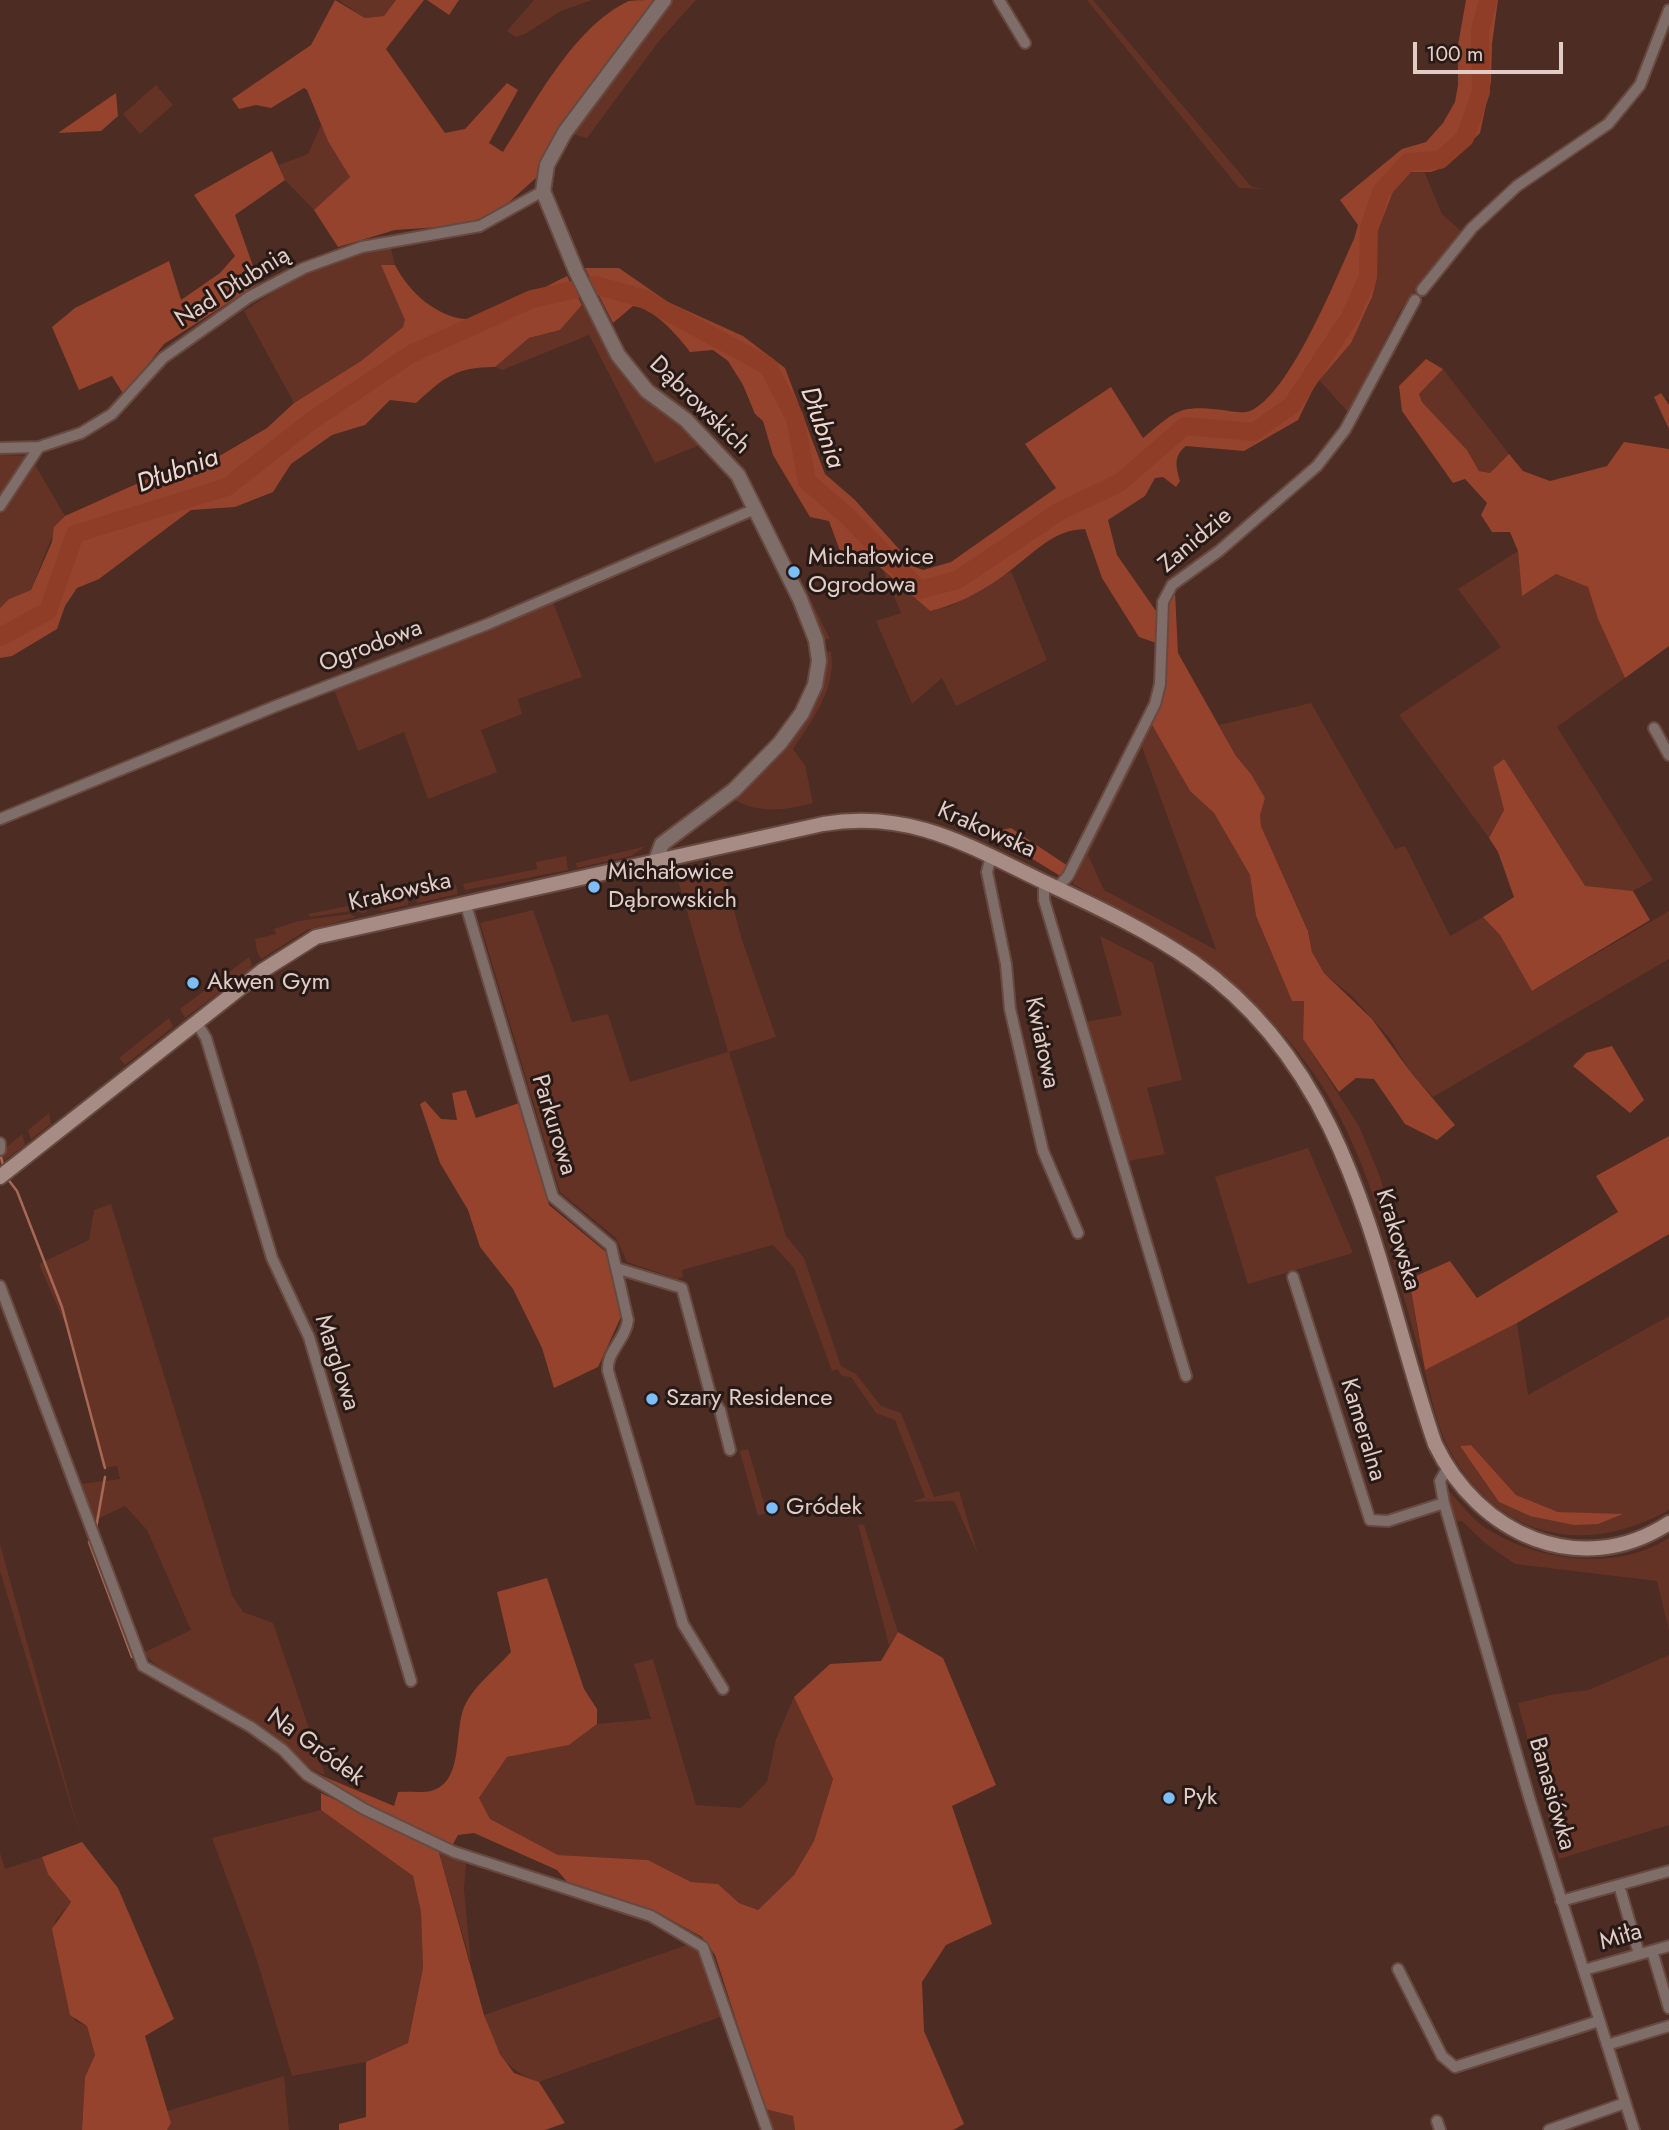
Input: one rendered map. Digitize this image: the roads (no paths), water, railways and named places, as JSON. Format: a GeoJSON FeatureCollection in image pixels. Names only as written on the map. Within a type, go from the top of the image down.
{"type":"FeatureCollection","features":[{"type":"Feature","properties":{"kind":"main road","name":"Krakowska"},"geometry":{"type":"LineString","coordinates":[[0,1177],[287,953],[316,937],[823,824],[863,820],[898,822],[930,830],[991,856],[1146,933],[1194,963],[1256,1017],[1301,1073],[1322,1107],[1353,1177],[1425,1415],[1447,1469],[1474,1503],[1516,1532],[1559,1545],[1581,1547],[1623,1543],[1669,1523]]}},
{"type":"Feature","properties":{"kind":"street"},"geometry":{"type":"LineString","coordinates":[[543,191],[547,165],[565,132],[664,0]]}},
{"type":"Feature","properties":{"kind":"street"},"geometry":{"type":"LineString","coordinates":[[999,0],[1025,43]]}},
{"type":"Feature","properties":{"kind":"street"},"geometry":{"type":"LineString","coordinates":[[1422,290],[1472,229],[1517,186],[1608,124],[1640,85],[1669,10]]}},
{"type":"Feature","properties":{"kind":"street","name":"Dąbrowskich"},"geometry":{"type":"LineString","coordinates":[[543,191],[590,302],[618,355],[647,391],[686,420],[738,475],[816,640],[819,661],[815,685],[802,713],[754,772],[662,844],[656,860]]}},
{"type":"Feature","properties":{"kind":"street","name":"Nad Dłubnią"},"geometry":{"type":"LineString","coordinates":[[0,448],[39,447],[81,433],[112,414],[163,358],[249,297],[304,268],[362,247],[480,226],[543,191]]}},
{"type":"Feature","properties":{"kind":"street","name":"Zanidzie"},"geometry":{"type":"LineString","coordinates":[[1051,885],[1068,876],[1156,704],[1160,684],[1163,601],[1172,585],[1219,551],[1317,466],[1345,430],[1415,300]]}},
{"type":"Feature","properties":{"kind":"street"},"geometry":{"type":"LineString","coordinates":[[0,506],[39,447]]}},
{"type":"Feature","properties":{"kind":"street","name":"Ogrodowa"},"geometry":{"type":"LineString","coordinates":[[0,818],[276,706],[488,624],[755,509]]}},
{"type":"Feature","properties":{"kind":"street"},"geometry":{"type":"LineString","coordinates":[[1654,728],[1669,755]]}},
{"type":"Feature","properties":{"kind":"street","name":"Kwiatowa"},"geometry":{"type":"LineString","coordinates":[[991,856],[987,872],[1006,964],[1010,1009],[1043,1151],[1078,1233]]}},
{"type":"Feature","properties":{"kind":"street"},"geometry":{"type":"LineString","coordinates":[[1051,885],[1044,900],[1186,1376]]}},
{"type":"Feature","properties":{"kind":"street","name":"Parkurowa"},"geometry":{"type":"LineString","coordinates":[[465,902],[553,1197],[607,1241],[616,1268],[627,1326],[609,1359],[608,1371],[683,1624],[723,1689]]}},
{"type":"Feature","properties":{"kind":"street","name":"Marglowa"},"geometry":{"type":"LineString","coordinates":[[197,1023],[206,1038],[279,1276],[309,1337],[411,1681]]}},
{"type":"Feature","properties":{"kind":"street"},"geometry":{"type":"LineString","coordinates":[[0,1143],[0,1150]]}},
{"type":"Feature","properties":{"kind":"street"},"geometry":{"type":"LineString","coordinates":[[616,1268],[682,1288],[711,1397],[720,1410],[730,1450]]}},
{"type":"Feature","properties":{"kind":"street","name":"Kameralna"},"geometry":{"type":"LineString","coordinates":[[1293,1277],[1370,1520],[1388,1521],[1444,1503]]}},
{"type":"Feature","properties":{"kind":"street","name":"Na Gródek"},"geometry":{"type":"LineString","coordinates":[[0,1286],[143,1666],[251,1727],[283,1750],[307,1775],[364,1809],[454,1852],[651,1916],[703,1948],[767,2130]]}},
{"type":"Feature","properties":{"kind":"street","name":"Banasiówka"},"geometry":{"type":"LineString","coordinates":[[1447,1469],[1440,1480],[1444,1503],[1561,1901],[1634,2130]]}},
{"type":"Feature","properties":{"kind":"street"},"geometry":{"type":"LineString","coordinates":[[1561,1901],[1669,1871]]}},
{"type":"Feature","properties":{"kind":"street"},"geometry":{"type":"LineString","coordinates":[[1621,1892],[1639,1954]]}},
{"type":"Feature","properties":{"kind":"street","name":"Miła"},"geometry":{"type":"LineString","coordinates":[[1584,1970],[1669,1946]]}},
{"type":"Feature","properties":{"kind":"street"},"geometry":{"type":"LineString","coordinates":[[1652,1951],[1669,2008]]}},
{"type":"Feature","properties":{"kind":"street"},"geometry":{"type":"LineString","coordinates":[[1398,1969],[1442,2056],[1455,2067],[1598,2021]]}},
{"type":"Feature","properties":{"kind":"street"},"geometry":{"type":"LineString","coordinates":[[1607,2045],[1669,2026]]}},
{"type":"Feature","properties":{"kind":"street"},"geometry":{"type":"LineString","coordinates":[[1549,2130],[1625,2103]]}},
{"type":"Feature","properties":{"kind":"waterway","name":"Dłubnia"},"geometry":{"type":"LineString","coordinates":[[0,637],[48,611],[75,534],[227,487],[311,421],[411,354],[532,299],[595,285],[642,298],[768,366],[795,418],[807,481],[847,516],[920,590],[957,580],[1060,511],[1119,483],[1185,426],[1254,432],[1292,405],[1350,317],[1368,277],[1369,228],[1381,192],[1408,162],[1440,160],[1465,138],[1481,92],[1480,30],[1488,0]]}},
{"type":"Feature","properties":{"kind":"waterway"},"geometry":{"type":"LineString","coordinates":[[1,1157],[4,1169]]}},
{"type":"Feature","properties":{"kind":"waterway"},"geometry":{"type":"LineString","coordinates":[[7,1178],[17,1191],[62,1307],[105,1468]]}},
{"type":"Feature","properties":{"kind":"waterway"},"geometry":{"type":"LineString","coordinates":[[96,1528],[105,1477]]}},
{"type":"Feature","properties":{"kind":"waterway"},"geometry":{"type":"LineString","coordinates":[[89,1542],[132,1657]]}},
{"type":"Feature","properties":{"kind":"place","name":"Michałowice Ogrodowa"},"geometry":{"type":"Point","coordinates":[794,572]}},
{"type":"Feature","properties":{"kind":"place","name":"Michałowice Dąbrowskich"},"geometry":{"type":"Point","coordinates":[594,887]}},
{"type":"Feature","properties":{"kind":"place","name":"Akwen Gym"},"geometry":{"type":"Point","coordinates":[193,983]}},
{"type":"Feature","properties":{"kind":"place","name":"Szary Residence"},"geometry":{"type":"Point","coordinates":[652,1399]}},
{"type":"Feature","properties":{"kind":"place","name":"Gródek"},"geometry":{"type":"Point","coordinates":[772,1508]}},
{"type":"Feature","properties":{"kind":"place","name":"Pyk"},"geometry":{"type":"Point","coordinates":[1169,1798]}}]}
